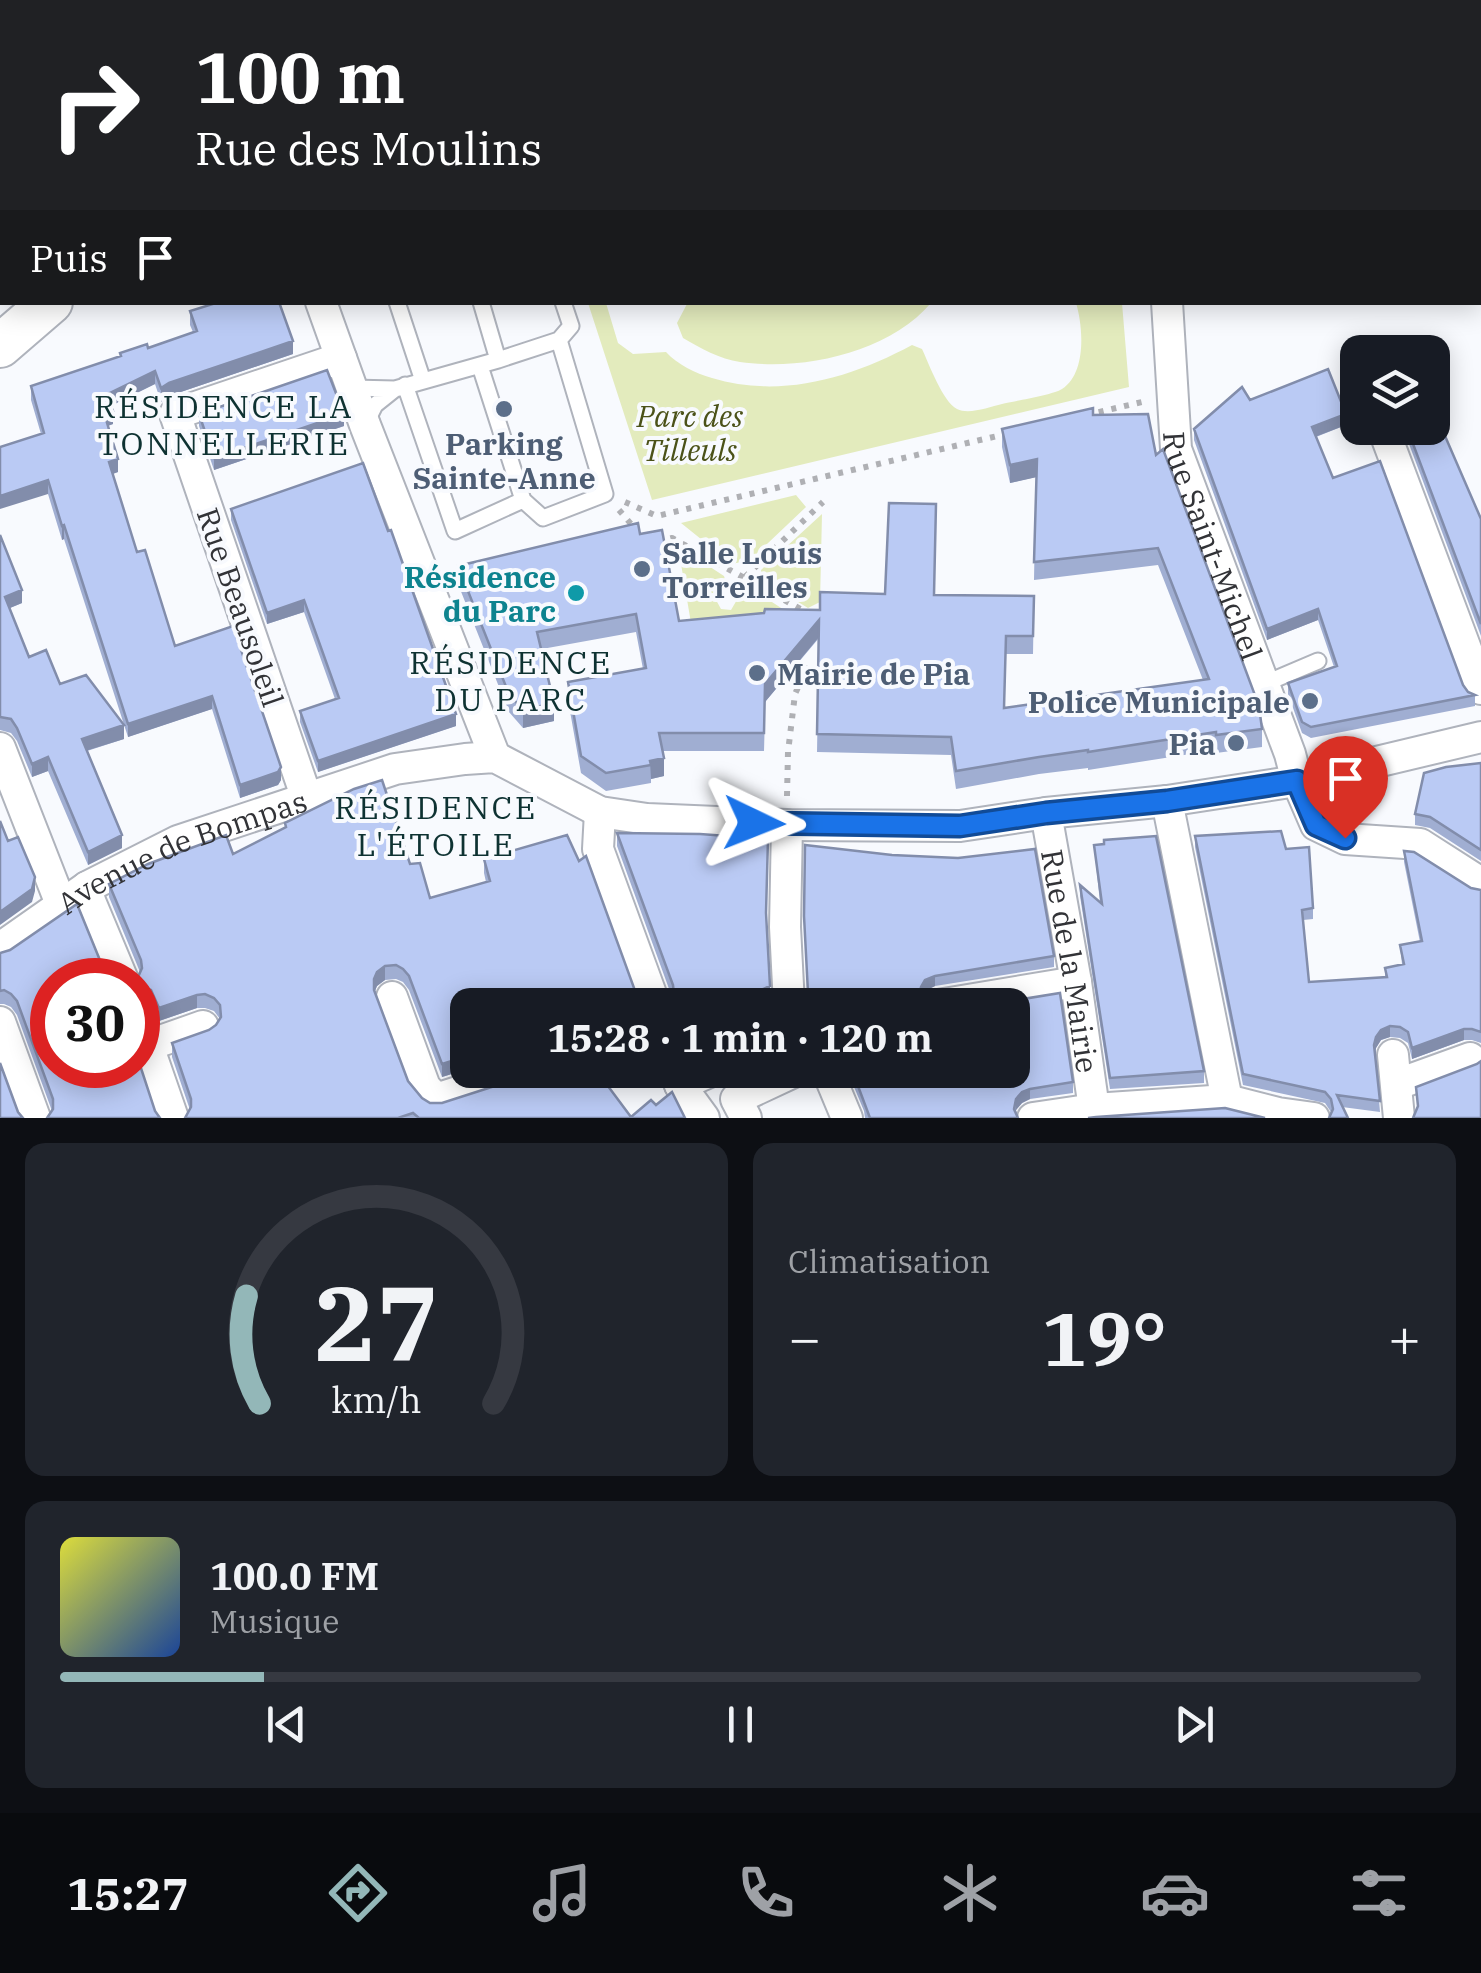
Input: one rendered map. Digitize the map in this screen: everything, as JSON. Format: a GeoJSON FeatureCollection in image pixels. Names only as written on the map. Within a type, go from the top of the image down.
{"type":"FeatureCollection","features":[{"type":"Feature","properties":{"kind":"main road"},"geometry":{"type":"LineString","coordinates":[[0,346],[48,305]]}},
{"type":"Feature","properties":{"kind":"street"},"geometry":{"type":"LineString","coordinates":[[322,305],[495,758],[600,812],[647,819],[960,826],[1297,781],[1481,737]]}},
{"type":"Feature","properties":{"kind":"street","name":"Rue Saint-Michel"},"geometry":{"type":"LineString","coordinates":[[1167,305],[1176,449],[1316,825],[1345,838],[1420,844],[1481,884]]}},
{"type":"Feature","properties":{"kind":"street","name":"Rue Beausoleil"},"geometry":{"type":"LineString","coordinates":[[307,799],[176,414],[341,358]]}},
{"type":"Feature","properties":{"kind":"street"},"geometry":{"type":"LineString","coordinates":[[1390,445],[1481,688]]}},
{"type":"Feature","properties":{"kind":"street"},"geometry":{"type":"LineString","coordinates":[[0,748],[61,904]]}},
{"type":"Feature","properties":{"kind":"street","name":"Avenue de Bompas"},"geometry":{"type":"LineString","coordinates":[[0,948],[87,887],[178,841],[395,769],[495,758]]}},
{"type":"Feature","properties":{"kind":"street"},"geometry":{"type":"LineString","coordinates":[[1167,801],[1227,1100]]}},
{"type":"Feature","properties":{"kind":"street"},"geometry":{"type":"LineString","coordinates":[[600,812],[598,849],[649,988]]}},
{"type":"Feature","properties":{"kind":"street","name":"Rue de la Mairie"},"geometry":{"type":"LineString","coordinates":[[1046,813],[1094,1110]]}},
{"type":"Feature","properties":{"kind":"street"},"geometry":{"type":"LineString","coordinates":[[787,824],[784,928],[788,988]]}},
{"type":"Feature","properties":{"kind":"street"},"geometry":{"type":"LineString","coordinates":[[87,887],[113,958]]}},
{"type":"Feature","properties":{"kind":"street"},"geometry":{"type":"LineString","coordinates":[[1030,990],[1076,982]]}},
{"type":"Feature","properties":{"kind":"street"},"geometry":{"type":"LineString","coordinates":[[392,998],[424,1087],[436,1099],[470,1088]]}},
{"type":"Feature","properties":{"kind":"street"},"geometry":{"type":"LineString","coordinates":[[0,1022],[35,1118]]}},
{"type":"Feature","properties":{"kind":"street"},"geometry":{"type":"LineString","coordinates":[[160,1041],[203,1026]]}},
{"type":"Feature","properties":{"kind":"street"},"geometry":{"type":"LineString","coordinates":[[1399,1118],[1396,1069],[1472,1066],[1462,1028]]}},
{"type":"Feature","properties":{"kind":"street"},"geometry":{"type":"LineString","coordinates":[[160,1078],[173,1118]]}},
{"type":"Feature","properties":{"kind":"street"},"geometry":{"type":"LineString","coordinates":[[684,1088],[704,1118]]}},
{"type":"Feature","properties":{"kind":"street"},"geometry":{"type":"LineString","coordinates":[[746,1118],[736,1099],[760,1088]]}},
{"type":"Feature","properties":{"kind":"street"},"geometry":{"type":"LineString","coordinates":[[834,1088],[847,1118]]}},
{"type":"Feature","properties":{"kind":"street"},"geometry":{"type":"LineString","coordinates":[[1034,1118],[1227,1100],[1314,1118]]}},
{"type":"Feature","properties":{"kind":"lane"},"geometry":{"type":"LineString","coordinates":[[398,305],[422,381]]}},
{"type":"Feature","properties":{"kind":"lane"},"geometry":{"type":"LineString","coordinates":[[482,305],[498,360]]}},
{"type":"Feature","properties":{"kind":"lane"},"geometry":{"type":"LineString","coordinates":[[352,388],[400,387],[558,340],[571,326],[564,305]]}},
{"type":"Feature","properties":{"kind":"lane"},"geometry":{"type":"LineString","coordinates":[[480,366],[523,500],[544,518],[605,494],[558,340]]}},
{"type":"Feature","properties":{"kind":"lane"},"geometry":{"type":"LineString","coordinates":[[400,387],[456,531],[523,500]]}},
{"type":"Feature","properties":{"kind":"lane"},"geometry":{"type":"LineString","coordinates":[[365,424],[375,406],[400,387]]}},
{"type":"Feature","properties":{"kind":"lane"},"geometry":{"type":"LineString","coordinates":[[1264,684],[1318,661]]}},
{"type":"Feature","properties":{"kind":"path"},"geometry":{"type":"LineString","coordinates":[[1069,419],[1174,395]]}},
{"type":"Feature","properties":{"kind":"path"},"geometry":{"type":"LineString","coordinates":[[605,494],[656,516],[1013,432]]}},
{"type":"Feature","properties":{"kind":"path"},"geometry":{"type":"LineString","coordinates":[[605,494],[648,544],[672,538],[808,614],[808,627]]}},
{"type":"Feature","properties":{"kind":"path"},"geometry":{"type":"LineString","coordinates":[[745,577],[823,502]]}},
{"type":"Feature","properties":{"kind":"path"},"geometry":{"type":"LineString","coordinates":[[787,824],[794,694],[808,666]]}},
{"type":"Feature","properties":{"kind":"green space","name":"Parc des Tilleuls"},"geometry":{"type":"Polygon","coordinates":[[[589,305],[607,305],[618,343],[633,354],[666,352],[693,371],[738,384],[815,382],[865,367],[912,345],[922,349],[952,405],[967,411],[1062,389],[1070,382],[1079,361],[1081,336],[1076,305],[1122,305],[1129,387],[652,500],[589,305]]]}},
{"type":"Feature","properties":{"kind":"green space","name":"Parc des Tilleuls"},"geometry":{"type":"Polygon","coordinates":[[[686,305],[929,305],[892,335],[868,346],[843,355],[790,364],[725,358],[683,338],[677,323],[686,305]]]}},
{"type":"Feature","properties":{"kind":"green space"},"geometry":{"type":"Polygon","coordinates":[[[796,495],[806,507],[750,560],[732,564],[681,523],[796,495]]]}},
{"type":"Feature","properties":{"kind":"green space"},"geometry":{"type":"Polygon","coordinates":[[[822,514],[820,602],[808,608],[762,580],[761,570],[822,514]]]}},
{"type":"Feature","properties":{"kind":"green space"},"geometry":{"type":"Polygon","coordinates":[[[678,546],[724,576],[728,589],[717,595],[716,600],[721,609],[731,610],[738,598],[758,593],[798,619],[691,623],[678,546]]]}},
{"type":"Feature","properties":{"kind":"building"},"geometry":{"type":"Polygon","coordinates":[[[209,305],[280,305],[293,341],[161,388],[155,371],[108,394],[113,411],[104,413],[118,459],[109,462],[137,552],[145,550],[175,646],[233,626],[281,767],[278,772],[240,785],[212,696],[128,724],[48,480],[0,496],[0,447],[44,433],[31,386],[147,344],[148,348],[197,331],[190,311],[209,305]]]}},
{"type":"Feature","properties":{"kind":"building"},"geometry":{"type":"Polygon","coordinates":[[[1328,369],[1340,399],[1340,416],[1312,427],[1333,478],[1380,461],[1463,685],[1475,695],[1311,727],[1302,722],[1288,683],[1337,666],[1318,609],[1267,629],[1194,429],[1242,387],[1250,400],[1328,369]]]}},
{"type":"Feature","properties":{"kind":"building"},"geometry":{"type":"Polygon","coordinates":[[[327,370],[344,414],[214,458],[199,414],[327,370]]]}},
{"type":"Feature","properties":{"kind":"building"},"geometry":{"type":"Polygon","coordinates":[[[1093,408],[1093,415],[1148,414],[1156,455],[1163,449],[1259,706],[1262,729],[1216,732],[956,771],[951,737],[817,734],[819,620],[765,684],[764,733],[659,733],[664,758],[650,761],[651,765],[606,773],[581,756],[568,682],[646,668],[636,614],[537,632],[554,703],[523,710],[509,694],[458,566],[638,523],[640,534],[662,530],[679,621],[764,613],[765,609],[820,610],[820,592],[885,594],[889,503],[936,504],[934,595],[1034,596],[1033,636],[1006,636],[1004,708],[1209,679],[1158,548],[1034,562],[1037,459],[1010,465],[1002,429],[1093,408]]]}},
{"type":"Feature","properties":{"kind":"building"},"geometry":{"type":"Polygon","coordinates":[[[1413,445],[1449,445],[1481,519],[1481,624],[1413,445]]]}},
{"type":"Feature","properties":{"kind":"building"},"geometry":{"type":"Polygon","coordinates":[[[363,463],[456,714],[318,761],[300,711],[339,698],[304,600],[267,613],[231,509],[363,463]]]}},
{"type":"Feature","properties":{"kind":"building"},"geometry":{"type":"Polygon","coordinates":[[[0,535],[22,590],[5,597],[29,657],[46,650],[60,684],[86,675],[124,725],[82,739],[122,835],[88,852],[48,757],[32,764],[11,719],[0,717],[0,535]]]}},
{"type":"Feature","properties":{"kind":"building"},"geometry":{"type":"Polygon","coordinates":[[[1481,763],[1481,850],[1430,817],[1415,814],[1424,773],[1481,763]]]}},
{"type":"Feature","properties":{"kind":"building"},"geometry":{"type":"Polygon","coordinates":[[[382,780],[410,864],[420,863],[430,898],[490,881],[484,859],[567,835],[579,861],[586,856],[634,988],[450,988],[450,1062],[442,1064],[409,976],[396,965],[385,966],[377,972],[374,990],[408,1081],[422,1098],[442,1103],[489,1088],[609,1088],[631,1117],[651,1100],[656,1105],[672,1092],[685,1118],[419,1118],[413,1113],[398,1118],[185,1118],[191,1099],[172,1043],[216,1025],[221,1017],[220,1005],[205,994],[160,1008],[160,958],[140,958],[109,884],[148,864],[226,835],[233,854],[354,789],[382,780]]]}},
{"type":"Feature","properties":{"kind":"building"},"geometry":{"type":"Polygon","coordinates":[[[0,821],[8,841],[18,837],[35,877],[32,889],[0,912],[0,821]]]}},
{"type":"Feature","properties":{"kind":"building"},"geometry":{"type":"Polygon","coordinates":[[[1281,831],[1286,849],[1309,847],[1313,908],[1302,910],[1309,982],[1387,977],[1385,968],[1404,964],[1400,945],[1422,941],[1404,851],[1414,852],[1471,888],[1481,890],[1481,1032],[1464,1029],[1412,1048],[1408,1032],[1400,1027],[1381,1030],[1374,1045],[1380,1101],[1337,1095],[1348,1118],[1329,1118],[1333,1109],[1325,1092],[1243,1074],[1195,836],[1281,831]]]}},
{"type":"Feature","properties":{"kind":"building"},"geometry":{"type":"Polygon","coordinates":[[[617,833],[768,839],[766,913],[770,986],[673,985],[617,833]]]}},
{"type":"Feature","properties":{"kind":"building"},"geometry":{"type":"Polygon","coordinates":[[[1156,836],[1204,1071],[1110,1078],[1080,885],[1102,904],[1094,845],[1104,844],[1104,840],[1156,836]]]}},
{"type":"Feature","properties":{"kind":"building"},"geometry":{"type":"Polygon","coordinates":[[[805,845],[958,858],[1035,849],[1054,956],[935,976],[925,980],[921,988],[808,988],[805,845]]]}},
{"type":"Feature","properties":{"kind":"building"},"geometry":{"type":"Polygon","coordinates":[[[77,904],[99,958],[30,958],[30,1036],[17,1001],[0,991],[0,953],[77,904]]]}},
{"type":"Feature","properties":{"kind":"building"},"geometry":{"type":"Polygon","coordinates":[[[1060,993],[1073,1082],[1022,1092],[1014,1109],[1018,1118],[870,1118],[859,1088],[1030,1088],[1030,998],[1060,993]]]}},
{"type":"Feature","properties":{"kind":"building"},"geometry":{"type":"Polygon","coordinates":[[[1481,1061],[1481,1118],[1413,1118],[1418,1106],[1416,1087],[1481,1061]]]}},
{"type":"Feature","properties":{"kind":"building"},"geometry":{"type":"Polygon","coordinates":[[[0,1063],[18,1112],[23,1118],[0,1118],[0,1063]]]}},
{"type":"Feature","properties":{"kind":"building"},"geometry":{"type":"Polygon","coordinates":[[[49,1088],[147,1088],[160,1118],[47,1118],[53,1109],[49,1088]]]}},
{"type":"Feature","properties":{"kind":"building"},"geometry":{"type":"Polygon","coordinates":[[[1225,1108],[1265,1118],[1088,1118],[1096,1117],[1225,1108]]]}},
{"type":"Feature","properties":{"kind":"place","name":"Parking Sainte-Anne"},"geometry":{"type":"Point","coordinates":[504,409]}},
{"type":"Feature","properties":{"kind":"place","name":"Salle Louis Torreilles"},"geometry":{"type":"Point","coordinates":[642,569]}},
{"type":"Feature","properties":{"kind":"place","name":"Résidence du Parc"},"geometry":{"type":"Point","coordinates":[576,593]}},
{"type":"Feature","properties":{"kind":"place","name":"Mairie de Pia"},"geometry":{"type":"Point","coordinates":[757,673]}},
{"type":"Feature","properties":{"kind":"place","name":"Police Municipale"},"geometry":{"type":"Point","coordinates":[1310,701]}},
{"type":"Feature","properties":{"kind":"place","name":"Pia"},"geometry":{"type":"Point","coordinates":[1236,743]}},
{"type":"Feature","properties":{"kind":"district","name":"RÉSIDENCE LA TONNELLERIE"},"geometry":{"type":"Point","coordinates":[224,424]}},
{"type":"Feature","properties":{"kind":"district","name":"RÉSIDENCE DU PARC"},"geometry":{"type":"Point","coordinates":[511,680]}},
{"type":"Feature","properties":{"kind":"district","name":"RÉSIDENCE L'ÉTOILE"},"geometry":{"type":"Point","coordinates":[436,826]}},
{"type":"Feature","properties":{"kind":"route"},"geometry":{"type":"LineString","coordinates":[[754,823],[960,826],[1297,781],[1316,825],[1345,838]]}}]}
